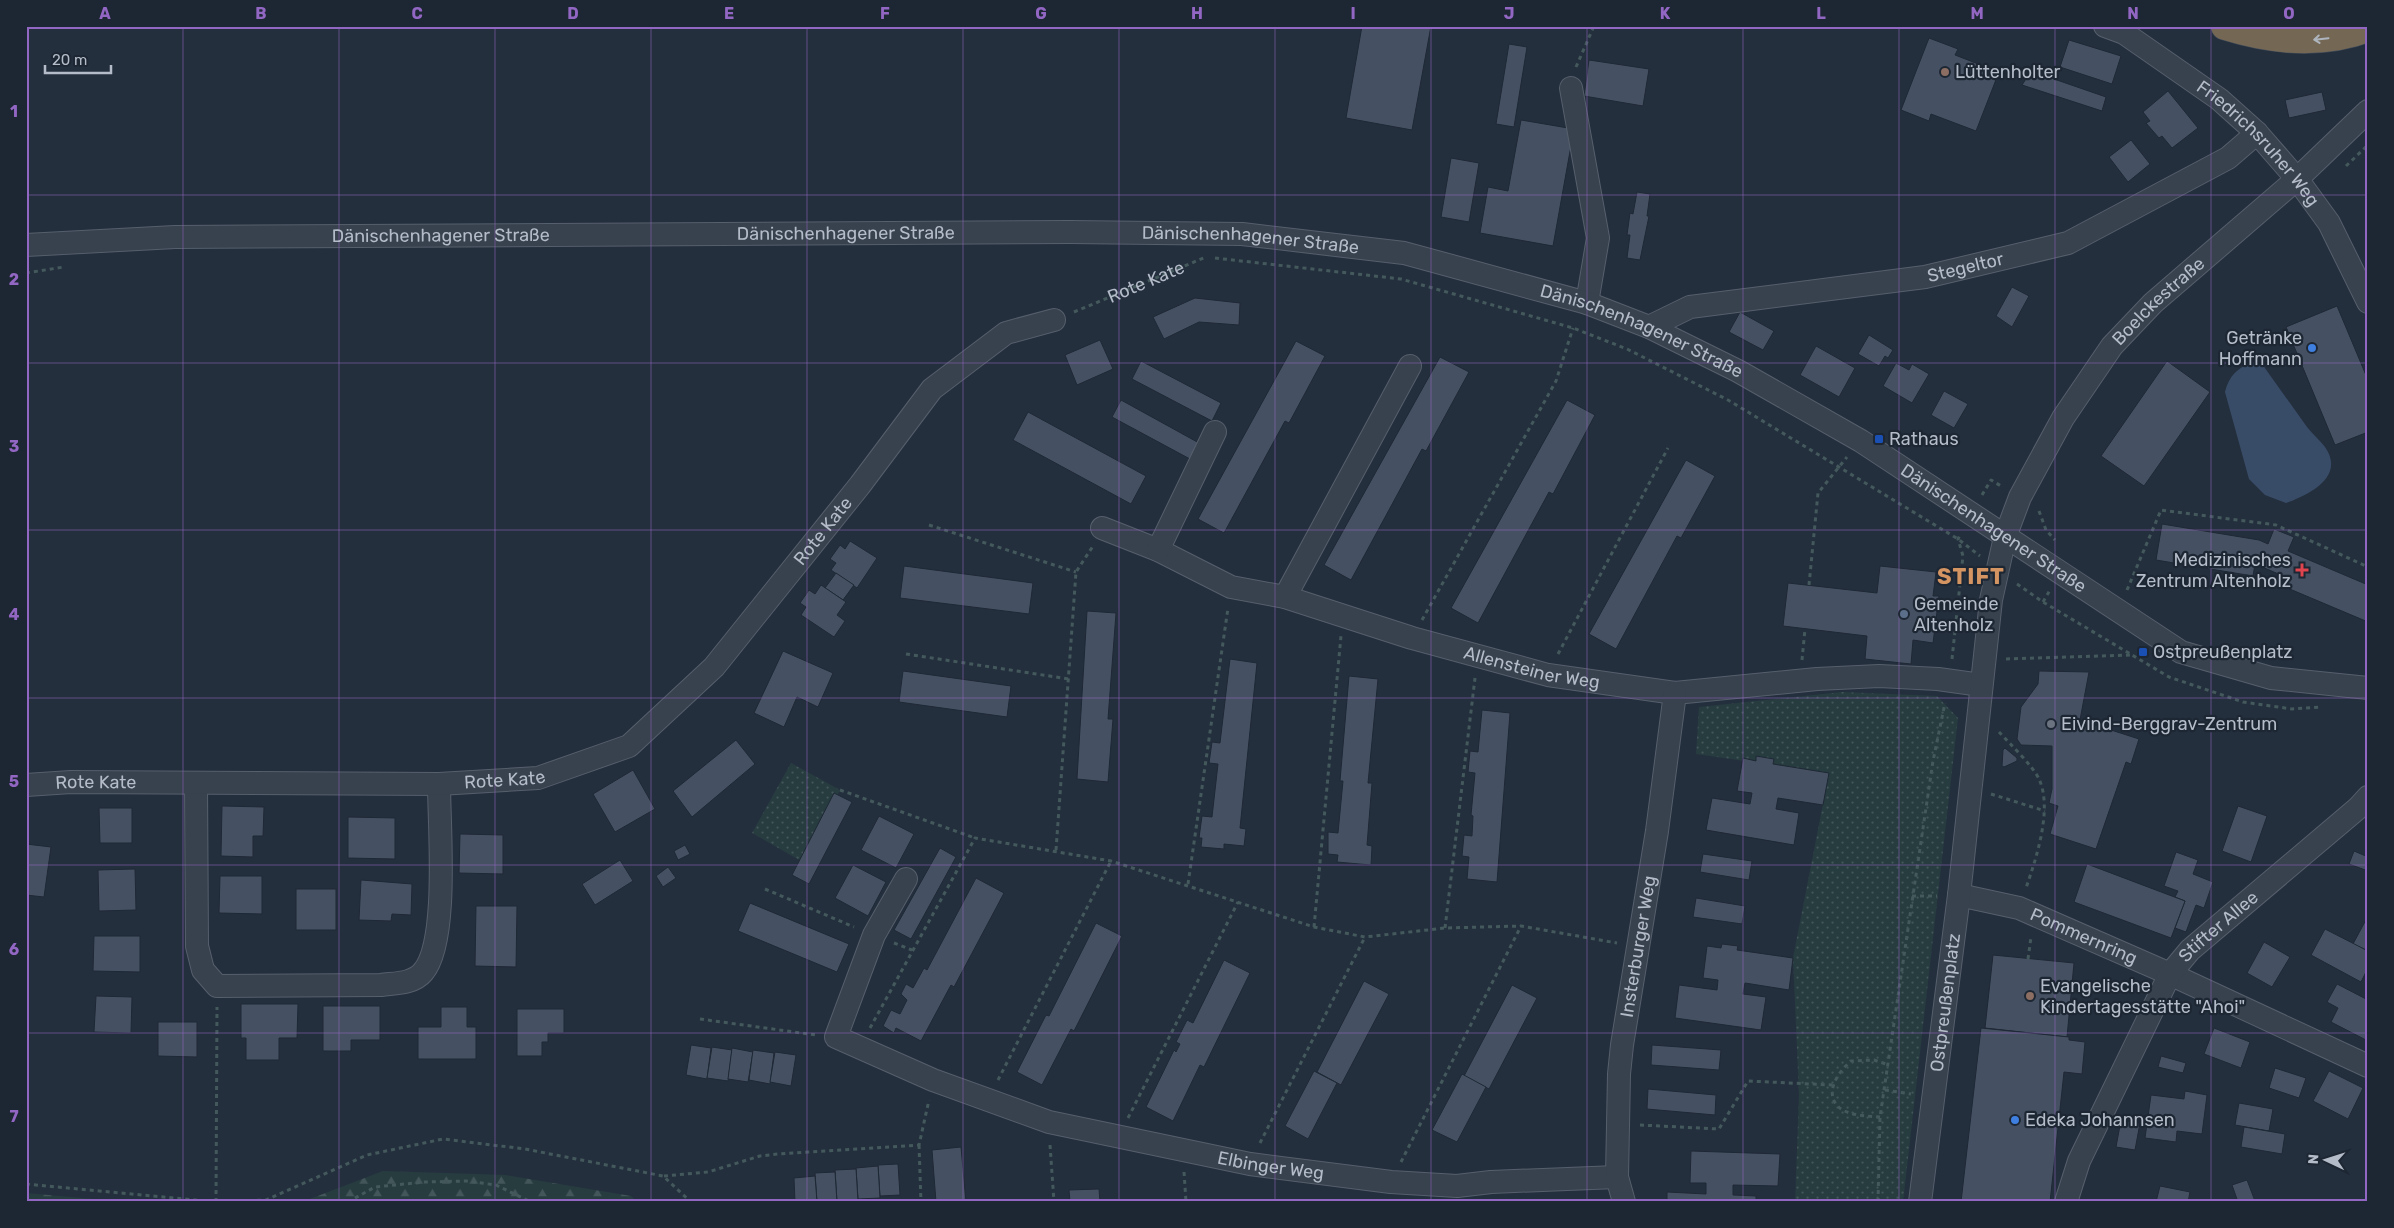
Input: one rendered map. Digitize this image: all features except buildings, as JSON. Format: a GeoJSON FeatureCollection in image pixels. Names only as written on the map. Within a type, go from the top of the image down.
{"type":"FeatureCollection","features":[{"type":"Feature","properties":{"kind":"highway"},"geometry":{"type":"LineString","coordinates":[[2225,26],[2260,36],[2318,40],[2351,34],[2368,28]]}},
{"type":"Feature","properties":{"kind":"street","name":"Friedrichsruher Weg"},"geometry":{"type":"LineString","coordinates":[[2105,26],[2124,33],[2220,98],[2257,134],[2297,179],[2329,224],[2368,302]]}},
{"type":"Feature","properties":{"kind":"street"},"geometry":{"type":"LineString","coordinates":[[1571,88],[1598,238],[1588,303]]}},
{"type":"Feature","properties":{"kind":"street","name":"Boelckestraße"},"geometry":{"type":"LineString","coordinates":[[2005,536],[2020,497],[2042,453],[2085,383],[2112,346],[2153,303],[2297,179],[2368,112]]}},
{"type":"Feature","properties":{"kind":"street","name":"Stegeltor"},"geometry":{"type":"LineString","coordinates":[[1649,328],[1690,307],[1924,277],[2068,243],[2228,158],[2257,134]]}},
{"type":"Feature","properties":{"kind":"street","name":"Dänischenhagener Straße"},"geometry":{"type":"LineString","coordinates":[[26,245],[175,237],[1051,232],[1242,234],[1404,253],[1588,303],[1649,328],[1738,370],[1861,442],[2181,652],[2271,678],[2368,688]]}},
{"type":"Feature","properties":{"kind":"street","name":"Rote Kate"},"geometry":{"type":"LineString","coordinates":[[26,784],[71,782],[439,784],[538,778],[629,746],[714,667],[860,485],[932,389],[1006,334],[1054,320]]}},
{"type":"Feature","properties":{"kind":"street"},"geometry":{"type":"LineString","coordinates":[[1285,597],[1410,366]]}},
{"type":"Feature","properties":{"kind":"street"},"geometry":{"type":"LineString","coordinates":[[1158,550],[1215,432]]}},
{"type":"Feature","properties":{"kind":"street","name":"Allensteiner Weg"},"geometry":{"type":"LineString","coordinates":[[1102,528],[1158,550],[1230,587],[1285,597],[1343,614],[1412,638],[1548,675],[1675,693],[1800,680],[1879,676],[1981,685]]}},
{"type":"Feature","properties":{"kind":"street","name":"Ostpreußenplatz"},"geometry":{"type":"LineString","coordinates":[[1920,1202],[1959,896],[1984,659],[1997,570],[2005,536]]}},
{"type":"Feature","properties":{"kind":"street","name":"Insterburger Weg"},"geometry":{"type":"LineString","coordinates":[[1624,1202],[1617,1177],[1618,1103],[1622,1045],[1657,831],[1675,693]]}},
{"type":"Feature","properties":{"kind":"street"},"geometry":{"type":"LineString","coordinates":[[196,783],[198,946],[204,970],[217,986]]}},
{"type":"Feature","properties":{"kind":"street","name":"Rote Kate"},"geometry":{"type":"LineString","coordinates":[[217,986],[381,985],[406,982],[423,973],[434,951],[440,916],[439,784]]}},
{"type":"Feature","properties":{"kind":"street","name":"Stifter Allee"},"geometry":{"type":"LineString","coordinates":[[2066,1202],[2079,1161],[2170,974],[2190,950],[2358,808],[2368,797]]}},
{"type":"Feature","properties":{"kind":"street"},"geometry":{"type":"LineString","coordinates":[[836,1037],[874,935],[906,879]]}},
{"type":"Feature","properties":{"kind":"street","name":"Pommernring"},"geometry":{"type":"LineString","coordinates":[[1959,896],[2019,908],[2170,974],[2368,1066]]}},
{"type":"Feature","properties":{"kind":"street","name":"Elbinger Weg"},"geometry":{"type":"LineString","coordinates":[[836,1037],[933,1080],[1049,1122],[1250,1164],[1391,1182],[1457,1186],[1491,1182],[1617,1177]]}},
{"type":"Feature","properties":{"kind":"path"},"geometry":{"type":"LineString","coordinates":[[1571,88],[1576,68],[1594,26]]}},
{"type":"Feature","properties":{"kind":"path","name":"Rote Kate"},"geometry":{"type":"LineString","coordinates":[[1054,320],[1206,257],[1401,279],[1572,328]]}},
{"type":"Feature","properties":{"kind":"path"},"geometry":{"type":"LineString","coordinates":[[1412,638],[1556,381],[1572,328],[1627,349],[1728,400],[1958,539],[1997,570],[2043,602]]}},
{"type":"Feature","properties":{"kind":"path"},"geometry":{"type":"LineString","coordinates":[[1548,675],[1668,448]]}},
{"type":"Feature","properties":{"kind":"path"},"geometry":{"type":"LineString","coordinates":[[1809,585],[1818,493],[1838,466]]}},
{"type":"Feature","properties":{"kind":"path"},"geometry":{"type":"LineString","coordinates":[[2038,508],[2046,530],[2057,543]]}},
{"type":"Feature","properties":{"kind":"path"},"geometry":{"type":"LineString","coordinates":[[2126,590],[2161,510],[2276,525],[2368,568]]}},
{"type":"Feature","properties":{"kind":"path"},"geometry":{"type":"LineString","coordinates":[[929,525],[1076,572]]}},
{"type":"Feature","properties":{"kind":"path"},"geometry":{"type":"LineString","coordinates":[[1056,850],[1076,572],[1102,528]]}},
{"type":"Feature","properties":{"kind":"path"},"geometry":{"type":"LineString","coordinates":[[1878,1202],[1880,1117],[1932,770],[1958,615],[1963,556],[1958,539]]}},
{"type":"Feature","properties":{"kind":"path"},"geometry":{"type":"LineString","coordinates":[[1188,884],[1230,587]]}},
{"type":"Feature","properties":{"kind":"path"},"geometry":{"type":"LineString","coordinates":[[1314,927],[1343,614]]}},
{"type":"Feature","properties":{"kind":"path"},"geometry":{"type":"LineString","coordinates":[[1800,680],[1805,629]]}},
{"type":"Feature","properties":{"kind":"path"},"geometry":{"type":"LineString","coordinates":[[906,654],[1069,679]]}},
{"type":"Feature","properties":{"kind":"path"},"geometry":{"type":"LineString","coordinates":[[1984,659],[2132,655]]}},
{"type":"Feature","properties":{"kind":"path"},"geometry":{"type":"LineString","coordinates":[[1445,928],[1477,656]]}},
{"type":"Feature","properties":{"kind":"path"},"geometry":{"type":"LineString","coordinates":[[2013,748],[2040,779],[2045,811],[2036,857],[2019,908]]}},
{"type":"Feature","properties":{"kind":"path"},"geometry":{"type":"LineString","coordinates":[[1971,787],[2045,811]]}},
{"type":"Feature","properties":{"kind":"path"},"geometry":{"type":"LineString","coordinates":[[840,790],[975,838],[1056,850],[1111,861],[1188,884],[1314,927],[1365,937],[1445,928],[1521,926],[1638,946]]}},
{"type":"Feature","properties":{"kind":"path"},"geometry":{"type":"LineString","coordinates":[[859,1048],[975,838]]}},
{"type":"Feature","properties":{"kind":"path"},"geometry":{"type":"LineString","coordinates":[[987,1101],[1111,861]]}},
{"type":"Feature","properties":{"kind":"path"},"geometry":{"type":"LineString","coordinates":[[765,890],[874,935]]}},
{"type":"Feature","properties":{"kind":"path"},"geometry":{"type":"LineString","coordinates":[[1118,1136],[1238,902]]}},
{"type":"Feature","properties":{"kind":"path"},"geometry":{"type":"LineString","coordinates":[[1391,1182],[1521,926]]}},
{"type":"Feature","properties":{"kind":"path"},"geometry":{"type":"LineString","coordinates":[[1250,1164],[1365,937]]}},
{"type":"Feature","properties":{"kind":"path"},"geometry":{"type":"LineString","coordinates":[[216,1202],[217,986]]}},
{"type":"Feature","properties":{"kind":"path"},"geometry":{"type":"LineString","coordinates":[[700,1019],[836,1037]]}},
{"type":"Feature","properties":{"kind":"path"},"geometry":{"type":"LineString","coordinates":[[1880,1117],[1861,1116],[1842,1109],[1835,1102],[1832,1085],[1837,1074],[1851,1061],[1874,1060],[1888,1065]]}},
{"type":"Feature","properties":{"kind":"path"},"geometry":{"type":"LineString","coordinates":[[921,1202],[919,1145],[933,1080]]}},
{"type":"Feature","properties":{"kind":"path"},"geometry":{"type":"LineString","coordinates":[[1618,1103],[1639,1125],[1719,1129],[1748,1081],[1832,1085]]}},
{"type":"Feature","properties":{"kind":"path"},"geometry":{"type":"LineString","coordinates":[[1884,1090],[1932,1098]]}},
{"type":"Feature","properties":{"kind":"path"},"geometry":{"type":"LineString","coordinates":[[1049,1122],[1054,1202]]}},
{"type":"Feature","properties":{"kind":"path"},"geometry":{"type":"LineString","coordinates":[[26,1184],[216,1202],[253,1201],[266,1200],[367,1155],[443,1140],[526,1149],[663,1176],[708,1172],[760,1156],[919,1145]]}},
{"type":"Feature","properties":{"kind":"path"},"geometry":{"type":"LineString","coordinates":[[1182,1149],[1186,1202]]}},
{"type":"Feature","properties":{"kind":"path"},"geometry":{"type":"LineString","coordinates":[[663,1176],[691,1202]]}},
{"type":"Feature","properties":{"kind":"path"},"geometry":{"type":"LineString","coordinates":[[348,1202],[375,1187],[425,1182],[466,1181],[496,1185],[531,1202]]}},
{"type":"Feature","properties":{"kind":"green space"},"geometry":{"type":"Polygon","coordinates":[[[1842,692],[1937,696],[1958,718],[1903,1202],[1795,1202],[1799,1095],[1793,958],[1829,773],[1696,754],[1699,707],[1842,692]]]}},
{"type":"Feature","properties":{"kind":"green space"},"geometry":{"type":"Polygon","coordinates":[[[791,763],[840,790],[801,861],[752,833],[791,763]]]}},
{"type":"Feature","properties":{"kind":"green space"},"geometry":{"type":"Polygon","coordinates":[[[383,1171],[505,1175],[631,1196],[637,1202],[302,1202],[383,1171]]]}},
{"type":"Feature","properties":{"kind":"green space"},"geometry":{"type":"Polygon","coordinates":[[[26,1193],[126,1202],[26,1202],[26,1193]]]}},
{"type":"Feature","properties":{"kind":"water"},"geometry":{"type":"Polygon","coordinates":[[[2253,362],[2262,364],[2307,427],[2325,447],[2330,458],[2331,467],[2328,476],[2322,483],[2314,490],[2286,503],[2265,495],[2249,479],[2225,392],[2234,373],[2253,362]]]}},
{"type":"Feature","properties":{"kind":"place","name":"Lüttenholter"},"geometry":{"type":"Point","coordinates":[1945,72]}},
{"type":"Feature","properties":{"kind":"place","name":"Getränke Hoffmann"},"geometry":{"type":"Point","coordinates":[2312,348]}},
{"type":"Feature","properties":{"kind":"place","name":"Rathaus"},"geometry":{"type":"Point","coordinates":[1879,439]}},
{"type":"Feature","properties":{"kind":"place","name":"Medizinisches Zentrum Altenholz"},"geometry":{"type":"Point","coordinates":[2302,570]}},
{"type":"Feature","properties":{"kind":"place","name":"Gemeinde Altenholz"},"geometry":{"type":"Point","coordinates":[1904,614]}},
{"type":"Feature","properties":{"kind":"place","name":"Ostpreußenplatz"},"geometry":{"type":"Point","coordinates":[2143,652]}},
{"type":"Feature","properties":{"kind":"place","name":"Eivind-Berggrav-Zentrum"},"geometry":{"type":"Point","coordinates":[2051,724]}},
{"type":"Feature","properties":{"kind":"place","name":"Evangelische Kindertagesstätte \"Ahoi\""},"geometry":{"type":"Point","coordinates":[2030,996]}},
{"type":"Feature","properties":{"kind":"place","name":"Edeka Johannsen"},"geometry":{"type":"Point","coordinates":[2015,1120]}},
{"type":"Feature","properties":{"kind":"district","name":"STIFT"},"geometry":{"type":"Point","coordinates":[1971,576]}}]}
